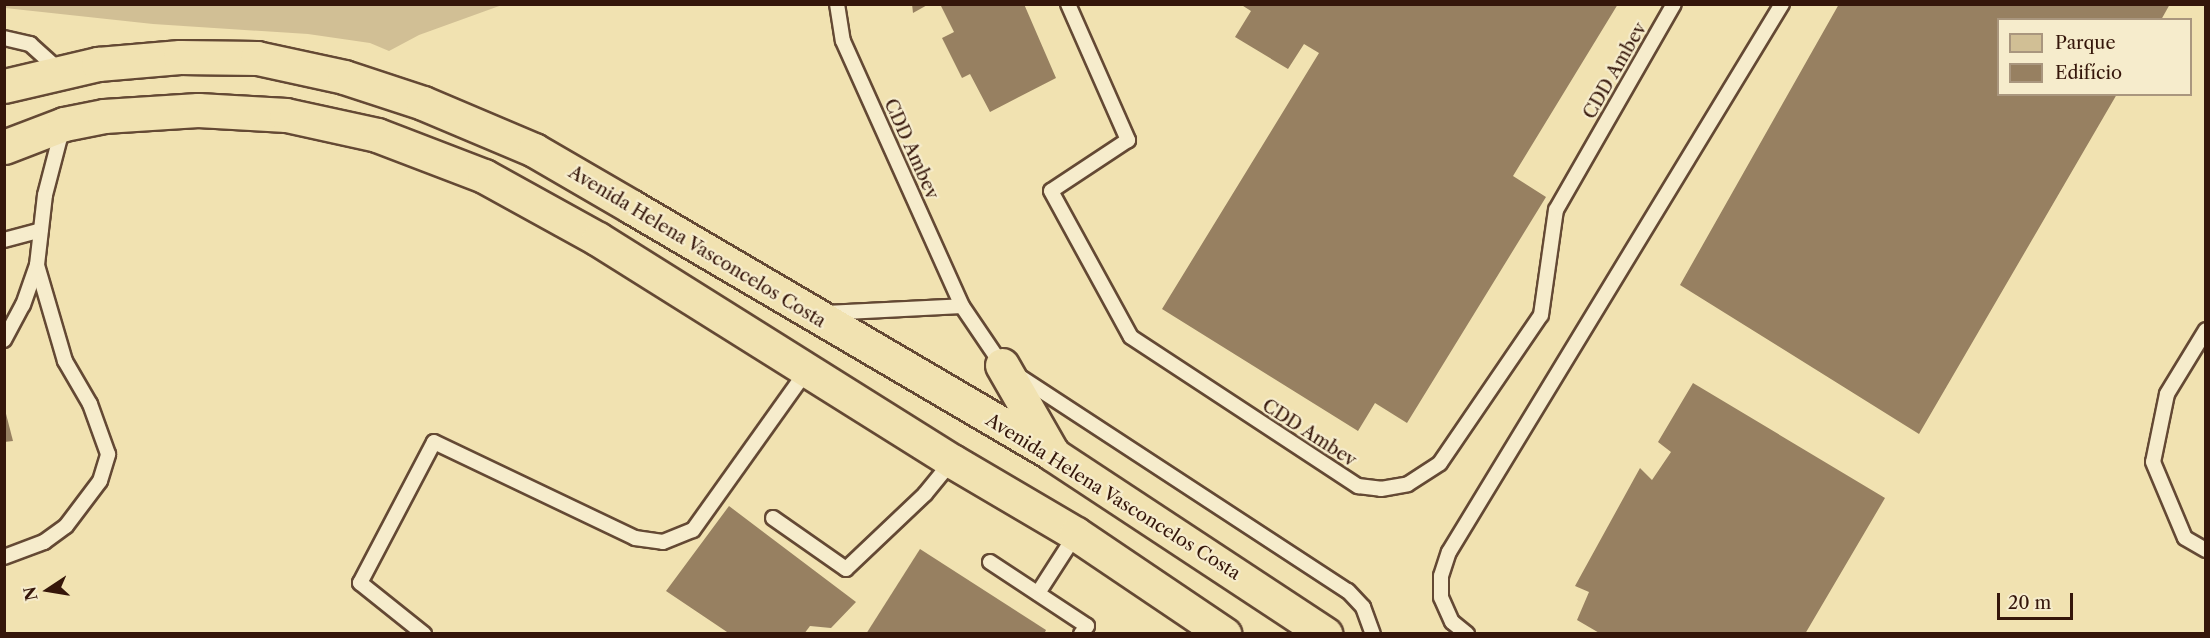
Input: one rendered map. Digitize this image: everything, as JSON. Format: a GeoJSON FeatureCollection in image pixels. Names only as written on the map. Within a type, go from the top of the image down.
{"type":"FeatureCollection","features":[{"type":"Feature","properties":{"kind":"highway","name":"Avenida Helena Vasconcelos Costa"},"geometry":{"type":"LineString","coordinates":[[4,86],[60,71],[180,57],[257,58],[344,77],[423,103],[534,150],[810,314],[1054,455],[1325,633]]}},
{"type":"Feature","properties":{"kind":"highway"},"geometry":{"type":"LineString","coordinates":[[4,147],[64,124],[159,110],[286,115],[376,135],[484,176],[598,239],[952,461],[1076,534],[1224,633]]}},
{"type":"Feature","properties":{"kind":"highway"},"geometry":{"type":"LineString","coordinates":[[1002,365],[1054,455]]}},
{"type":"Feature","properties":{"kind":"lane","name":"CDD Ambev"},"geometry":{"type":"LineString","coordinates":[[837,4],[843,41],[962,306],[1002,365]]}},
{"type":"Feature","properties":{"kind":"lane","name":"CDD Ambev"},"geometry":{"type":"LineString","coordinates":[[1068,4],[1128,140],[1051,191],[1131,338],[1358,486],[1381,489],[1408,484],[1440,464],[1541,315],[1556,210],[1674,4]]}},
{"type":"Feature","properties":{"kind":"lane"},"geometry":{"type":"LineString","coordinates":[[1467,633],[1452,622],[1442,597],[1441,576],[1449,552],[1782,4]]}},
{"type":"Feature","properties":{"kind":"lane"},"geometry":{"type":"LineString","coordinates":[[4,39],[30,44],[60,71]]}},
{"type":"Feature","properties":{"kind":"lane"},"geometry":{"type":"LineString","coordinates":[[4,340],[13,329],[37,265],[45,195],[64,124]]}},
{"type":"Feature","properties":{"kind":"lane"},"geometry":{"type":"LineString","coordinates":[[4,240],[41,230]]}},
{"type":"Feature","properties":{"kind":"lane"},"geometry":{"type":"LineString","coordinates":[[4,557],[44,542],[66,526],[100,481],[108,454],[90,404],[65,361],[37,265]]}},
{"type":"Feature","properties":{"kind":"lane"},"geometry":{"type":"LineString","coordinates":[[810,314],[962,306]]}},
{"type":"Feature","properties":{"kind":"lane"},"geometry":{"type":"LineString","coordinates":[[2205,330],[2167,394],[2153,462],[2185,538],[2205,550]]}},
{"type":"Feature","properties":{"kind":"lane"},"geometry":{"type":"LineString","coordinates":[[1002,365],[1348,591],[1363,607],[1372,633]]}},
{"type":"Feature","properties":{"kind":"lane"},"geometry":{"type":"LineString","coordinates":[[424,633],[360,583],[434,442],[635,538],[663,542],[693,530],[808,369]]}},
{"type":"Feature","properties":{"kind":"lane"},"geometry":{"type":"LineString","coordinates":[[773,518],[846,569],[925,494],[952,461]]}},
{"type":"Feature","properties":{"kind":"lane"},"geometry":{"type":"LineString","coordinates":[[1038,593],[1076,534]]}},
{"type":"Feature","properties":{"kind":"lane"},"geometry":{"type":"LineString","coordinates":[[990,562],[1087,626],[1082,633]]}},
{"type":"Feature","properties":{"kind":"green space"},"geometry":{"type":"Polygon","coordinates":[[[5,4],[502,5],[419,35],[389,51],[370,43],[308,34],[153,24],[5,8],[5,4]]]}},
{"type":"Feature","properties":{"kind":"building"},"geometry":{"type":"Polygon","coordinates":[[[912,4],[929,4],[913,13],[912,4]]]}},
{"type":"Feature","properties":{"kind":"building"},"geometry":{"type":"Polygon","coordinates":[[[940,4],[1024,4],[1056,78],[990,112],[970,74],[962,78],[942,38],[954,32],[940,4]]]}},
{"type":"Feature","properties":{"kind":"building"},"geometry":{"type":"Polygon","coordinates":[[[1240,4],[1618,4],[1513,176],[1546,197],[1407,423],[1375,403],[1358,431],[1162,309],[1319,53],[1304,44],[1288,69],[1235,37],[1251,11],[1240,4]]]}},
{"type":"Feature","properties":{"kind":"building"},"geometry":{"type":"Polygon","coordinates":[[[1839,4],[2170,4],[2162,18],[1997,18],[1997,96],[2116,96],[1919,434],[1680,285],[1839,4]]]}},
{"type":"Feature","properties":{"kind":"building"},"geometry":{"type":"Polygon","coordinates":[[[1693,383],[1885,498],[1805,634],[1601,634],[1577,620],[1589,592],[1575,586],[1640,468],[1652,480],[1671,452],[1658,442],[1693,383]]]}},
{"type":"Feature","properties":{"kind":"building"},"geometry":{"type":"Polygon","coordinates":[[[4,406],[13,441],[4,442],[4,406]]]}},
{"type":"Feature","properties":{"kind":"building"},"geometry":{"type":"Polygon","coordinates":[[[729,506],[856,602],[831,628],[810,626],[804,634],[730,634],[666,591],[729,506]]]}},
{"type":"Feature","properties":{"kind":"building"},"geometry":{"type":"Polygon","coordinates":[[[920,549],[1046,630],[1044,634],[866,634],[920,549]]]}}]}
